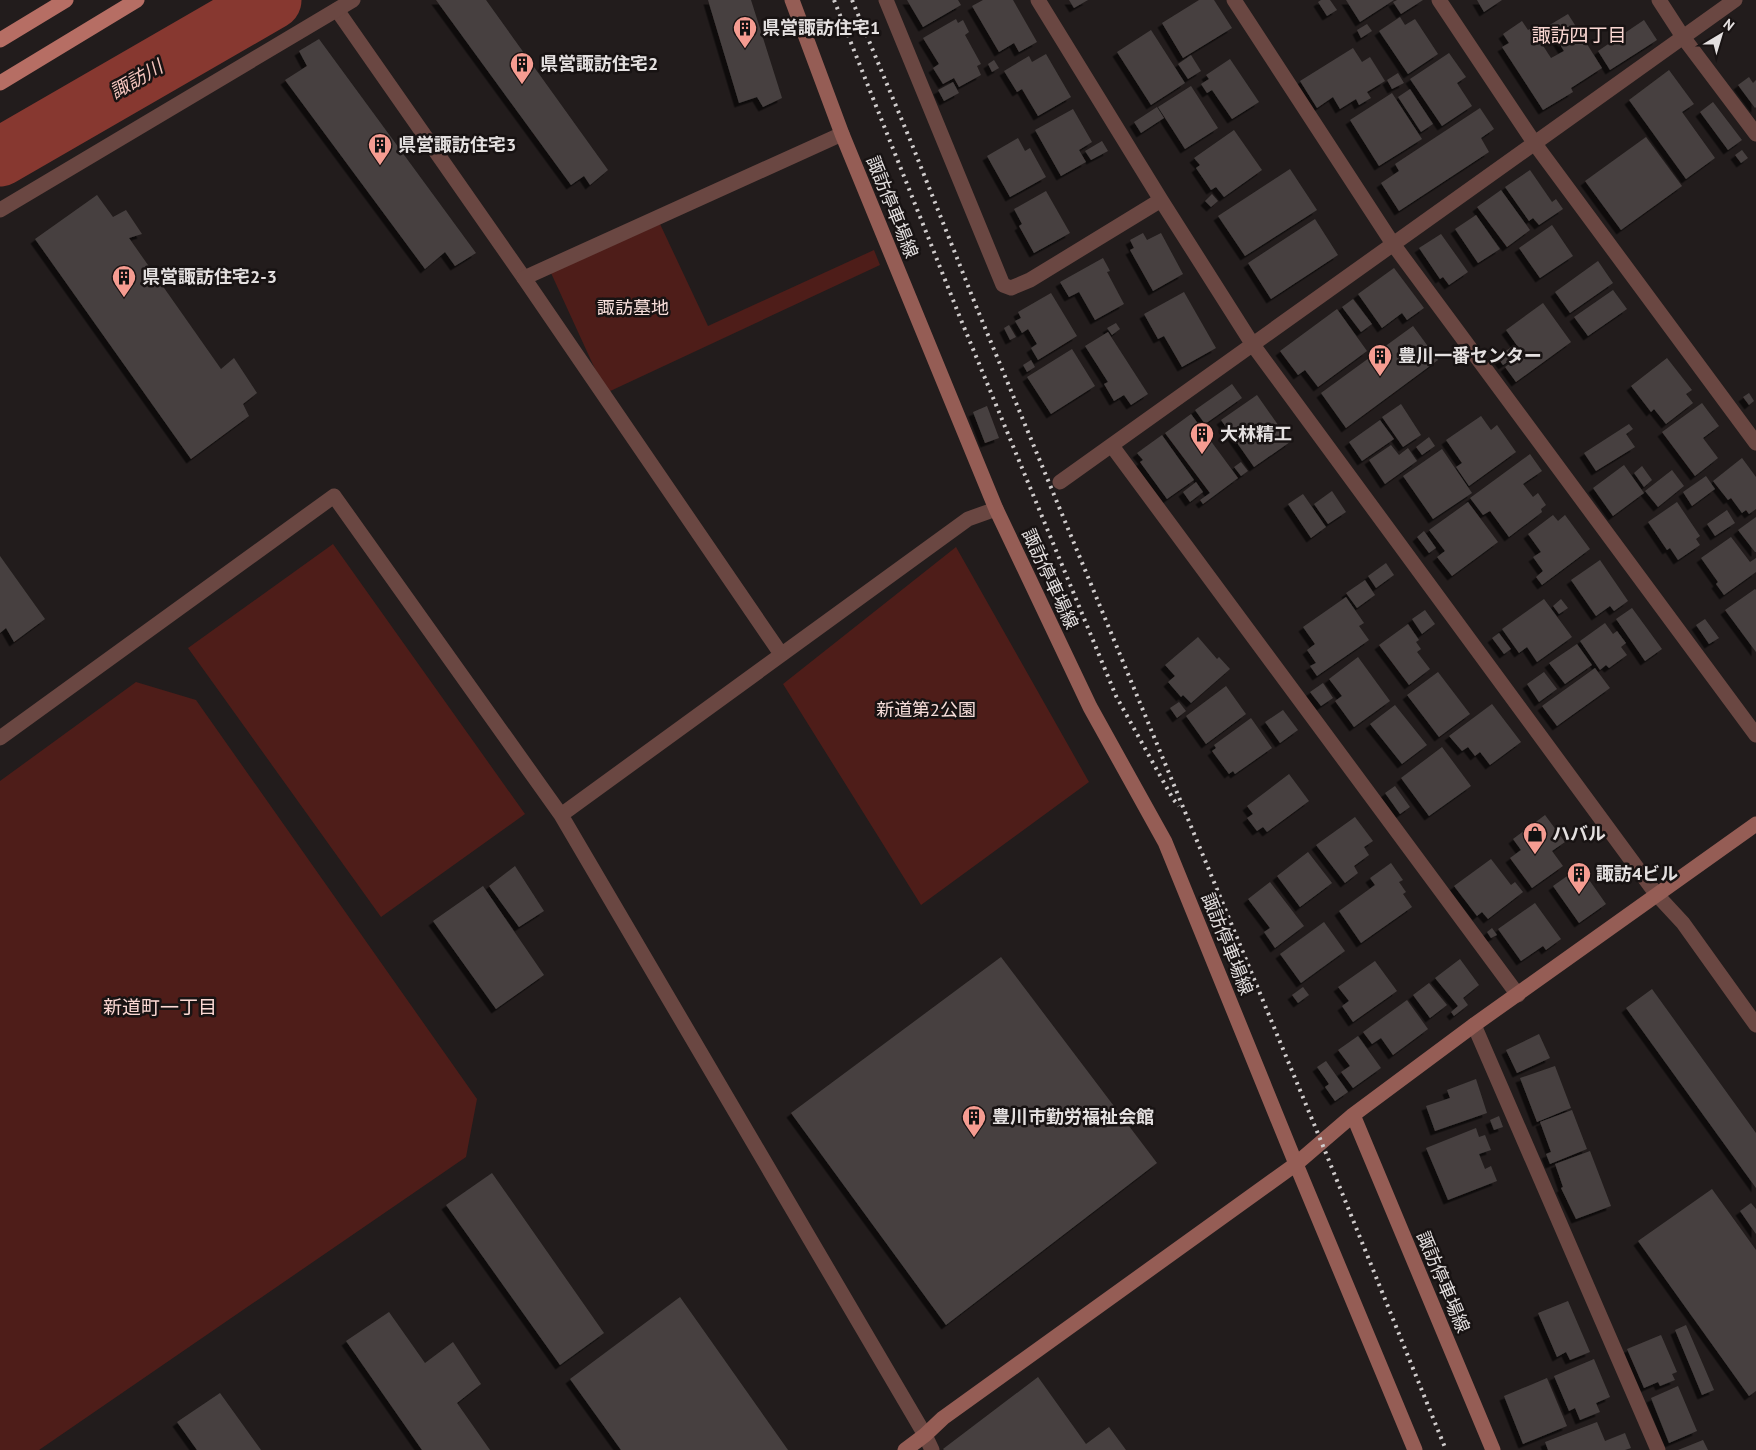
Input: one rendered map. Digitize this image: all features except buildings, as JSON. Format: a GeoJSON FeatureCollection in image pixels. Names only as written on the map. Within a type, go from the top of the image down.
{"type":"FeatureCollection","features":[{"type":"Feature","properties":{"kind":"main road"},"geometry":{"type":"LineString","coordinates":[[0,40],[66,0]]}},
{"type":"Feature","properties":{"kind":"main road"},"geometry":{"type":"LineString","coordinates":[[0,83],[137,0]]}},
{"type":"Feature","properties":{"kind":"main road","name":"諏訪停車場線"},"geometry":{"type":"LineString","coordinates":[[792,0],[842,134],[996,509],[1090,707],[1165,842],[1415,1450]]}},
{"type":"Feature","properties":{"kind":"main road"},"geometry":{"type":"LineString","coordinates":[[905,1450],[926,1435],[943,1418],[1296,1164],[1352,1115],[1474,1025],[1756,824]]}},
{"type":"Feature","properties":{"kind":"main road","name":"諏訪停車場線"},"geometry":{"type":"LineString","coordinates":[[1352,1115],[1493,1450]]}},
{"type":"Feature","properties":{"kind":"street"},"geometry":{"type":"LineString","coordinates":[[0,210],[353,0]]}},
{"type":"Feature","properties":{"kind":"street"},"geometry":{"type":"LineString","coordinates":[[886,0],[1003,285],[1011,288],[1030,280],[1161,200]]}},
{"type":"Feature","properties":{"kind":"street"},"geometry":{"type":"LineString","coordinates":[[1038,0],[1253,345],[1657,895],[1683,923],[1756,1025]]}},
{"type":"Feature","properties":{"kind":"street"},"geometry":{"type":"LineString","coordinates":[[1234,0],[1393,244],[1756,735]]}},
{"type":"Feature","properties":{"kind":"street"},"geometry":{"type":"LineString","coordinates":[[1439,0],[1535,144],[1756,443]]}},
{"type":"Feature","properties":{"kind":"street"},"geometry":{"type":"LineString","coordinates":[[1659,0],[1683,36],[1756,134]]}},
{"type":"Feature","properties":{"kind":"street"},"geometry":{"type":"LineString","coordinates":[[1060,482],[1735,0]]}},
{"type":"Feature","properties":{"kind":"street"},"geometry":{"type":"LineString","coordinates":[[337,10],[524,278],[781,654]]}},
{"type":"Feature","properties":{"kind":"street"},"geometry":{"type":"LineString","coordinates":[[524,278],[842,134]]}},
{"type":"Feature","properties":{"kind":"street"},"geometry":{"type":"LineString","coordinates":[[1112,446],[1518,995]]}},
{"type":"Feature","properties":{"kind":"street"},"geometry":{"type":"LineString","coordinates":[[0,738],[334,496],[561,815],[926,1435],[932,1450]]}},
{"type":"Feature","properties":{"kind":"street"},"geometry":{"type":"LineString","coordinates":[[561,815],[968,519],[996,509]]}},
{"type":"Feature","properties":{"kind":"street"},"geometry":{"type":"LineString","coordinates":[[1474,1025],[1658,1450]]}},
{"type":"Feature","properties":{"kind":"green space","name":"諏訪墓地"},"geometry":{"type":"Polygon","coordinates":[[[660,224],[708,326],[874,250],[880,265],[606,393],[551,273],[660,224]]]}},
{"type":"Feature","properties":{"kind":"green space"},"geometry":{"type":"Polygon","coordinates":[[[333,544],[525,814],[381,917],[188,648],[333,544]]]}},
{"type":"Feature","properties":{"kind":"green space","name":"新道第2公園"},"geometry":{"type":"Polygon","coordinates":[[[956,547],[1089,782],[921,905],[783,684],[956,547]]]}},
{"type":"Feature","properties":{"kind":"green space"},"geometry":{"type":"Polygon","coordinates":[[[136,682],[196,700],[477,1099],[466,1157],[39,1450],[0,1450],[0,781],[136,682]]]}},
{"type":"Feature","properties":{"kind":"waterway","name":"諏訪川"},"geometry":{"type":"LineString","coordinates":[[0,157],[272,0]]}},
{"type":"Feature","properties":{"kind":"railway"},"geometry":{"type":"LineString","coordinates":[[834,0],[959,315],[1116,696],[1173,799],[1179,806]]}},
{"type":"Feature","properties":{"kind":"railway"},"geometry":{"type":"LineString","coordinates":[[852,0],[1446,1450]]}},
{"type":"Feature","properties":{"kind":"place","name":"県営諏訪住宅1"},"geometry":{"type":"Point","coordinates":[745,49]}},
{"type":"Feature","properties":{"kind":"place","name":"県営諏訪住宅2"},"geometry":{"type":"Point","coordinates":[522,85]}},
{"type":"Feature","properties":{"kind":"place","name":"県営諏訪住宅3"},"geometry":{"type":"Point","coordinates":[380,166]}},
{"type":"Feature","properties":{"kind":"place","name":"県営諏訪住宅2-3"},"geometry":{"type":"Point","coordinates":[124,298]}},
{"type":"Feature","properties":{"kind":"place","name":"豊川一番センター"},"geometry":{"type":"Point","coordinates":[1380,377]}},
{"type":"Feature","properties":{"kind":"place","name":"大林精工"},"geometry":{"type":"Point","coordinates":[1202,455]}},
{"type":"Feature","properties":{"kind":"place","name":"ハバル"},"geometry":{"type":"Point","coordinates":[1535,855]}},
{"type":"Feature","properties":{"kind":"place","name":"諏訪4ビル"},"geometry":{"type":"Point","coordinates":[1579,895]}},
{"type":"Feature","properties":{"kind":"place","name":"豊川市勤労福祉会館"},"geometry":{"type":"Point","coordinates":[974,1138]}},
{"type":"Feature","properties":{"kind":"district","name":"諏訪四丁目"},"geometry":{"type":"Point","coordinates":[1579,35]}},
{"type":"Feature","properties":{"kind":"district","name":"新道町一丁目"},"geometry":{"type":"Point","coordinates":[160,1007]}}]}
